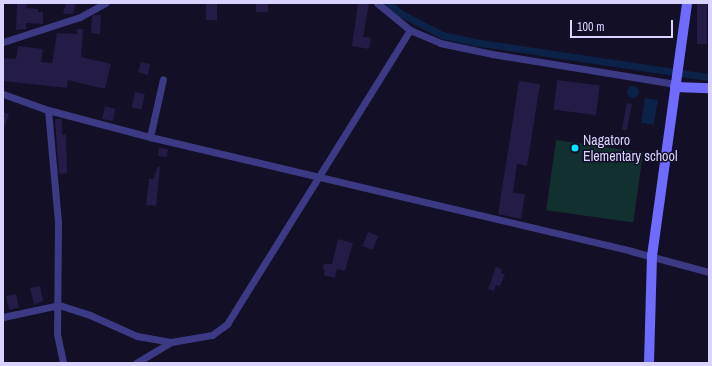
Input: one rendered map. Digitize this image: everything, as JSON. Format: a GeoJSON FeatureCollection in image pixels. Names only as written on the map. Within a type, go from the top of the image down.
{"type":"FeatureCollection","features":[{"type":"Feature","properties":{"kind":"street"},"geometry":{"type":"LineString","coordinates":[[3,42],[80,17],[105,3]]}},
{"type":"Feature","properties":{"kind":"street"},"geometry":{"type":"LineString","coordinates":[[377,3],[410,30],[440,43],[492,54],[709,88]]}},
{"type":"Feature","properties":{"kind":"street"},"geometry":{"type":"LineString","coordinates":[[649,363],[652,256],[687,3]]}},
{"type":"Feature","properties":{"kind":"street"},"geometry":{"type":"LineString","coordinates":[[3,317],[59,305],[90,315],[136,336],[171,342],[191,340],[212,335],[227,324],[317,176],[410,30]]}},
{"type":"Feature","properties":{"kind":"street"},"geometry":{"type":"LineString","coordinates":[[150,137],[163,79]]}},
{"type":"Feature","properties":{"kind":"street"},"geometry":{"type":"LineString","coordinates":[[3,94],[48,110],[150,137],[652,256],[709,272]]}},
{"type":"Feature","properties":{"kind":"street"},"geometry":{"type":"LineString","coordinates":[[48,110],[58,223],[59,305],[57,334],[63,363]]}},
{"type":"Feature","properties":{"kind":"street"},"geometry":{"type":"LineString","coordinates":[[136,363],[171,342]]}},
{"type":"Feature","properties":{"kind":"green space"},"geometry":{"type":"Polygon","coordinates":[[[556,140],[643,152],[633,223],[546,210],[556,140]]]}},
{"type":"Feature","properties":{"kind":"water"},"geometry":{"type":"Polygon","coordinates":[[[633,86],[637,88],[639,92],[637,96],[633,98],[629,96],[627,92],[629,88],[633,86]]]}},
{"type":"Feature","properties":{"kind":"water"},"geometry":{"type":"Polygon","coordinates":[[[645,98],[658,100],[654,125],[641,123],[645,98]]]}},
{"type":"Feature","properties":{"kind":"building"},"geometry":{"type":"Polygon","coordinates":[[[17,3],[27,3],[26,8],[38,9],[38,12],[43,12],[43,24],[26,23],[26,29],[16,30],[17,3]]]}},
{"type":"Feature","properties":{"kind":"building"},"geometry":{"type":"Polygon","coordinates":[[[66,3],[76,3],[73,14],[63,14],[66,3]]]}},
{"type":"Feature","properties":{"kind":"building"},"geometry":{"type":"Polygon","coordinates":[[[206,3],[217,3],[217,20],[206,20],[206,3]]]}},
{"type":"Feature","properties":{"kind":"building"},"geometry":{"type":"Polygon","coordinates":[[[256,3],[268,3],[268,12],[256,12],[256,3]]]}},
{"type":"Feature","properties":{"kind":"building"},"geometry":{"type":"Polygon","coordinates":[[[358,3],[369,3],[363,37],[371,38],[369,49],[352,46],[358,3]]]}},
{"type":"Feature","properties":{"kind":"building"},"geometry":{"type":"Polygon","coordinates":[[[697,3],[707,3],[707,44],[697,44],[697,3]]]}},
{"type":"Feature","properties":{"kind":"building"},"geometry":{"type":"Polygon","coordinates":[[[101,15],[100,34],[91,33],[92,16],[101,15]]]}},
{"type":"Feature","properties":{"kind":"building"},"geometry":{"type":"Polygon","coordinates":[[[77,29],[83,29],[81,57],[111,64],[105,89],[68,80],[67,88],[3,81],[4,58],[16,59],[18,46],[43,49],[41,62],[52,63],[57,33],[77,34],[77,29]]]}},
{"type":"Feature","properties":{"kind":"building"},"geometry":{"type":"Polygon","coordinates":[[[141,62],[150,64],[148,75],[138,72],[141,62]]]}},
{"type":"Feature","properties":{"kind":"building"},"geometry":{"type":"Polygon","coordinates":[[[557,80],[600,85],[596,115],[553,110],[557,80]]]}},
{"type":"Feature","properties":{"kind":"building"},"geometry":{"type":"Polygon","coordinates":[[[519,81],[540,84],[527,166],[517,164],[513,193],[525,194],[521,219],[498,214],[519,81]]]}},
{"type":"Feature","properties":{"kind":"building"},"geometry":{"type":"Polygon","coordinates":[[[135,92],[145,94],[142,110],[132,108],[135,92]]]}},
{"type":"Feature","properties":{"kind":"building"},"geometry":{"type":"Polygon","coordinates":[[[627,103],[632,104],[627,130],[622,130],[627,103]]]}},
{"type":"Feature","properties":{"kind":"building"},"geometry":{"type":"Polygon","coordinates":[[[105,106],[115,109],[113,121],[102,119],[105,106]]]}},
{"type":"Feature","properties":{"kind":"building"},"geometry":{"type":"Polygon","coordinates":[[[3,112],[9,114],[4,128],[3,128],[3,112]]]}},
{"type":"Feature","properties":{"kind":"building"},"geometry":{"type":"Polygon","coordinates":[[[55,119],[62,119],[62,135],[66,134],[67,173],[59,174],[55,119]]]}},
{"type":"Feature","properties":{"kind":"building"},"geometry":{"type":"Polygon","coordinates":[[[159,148],[168,149],[167,157],[158,156],[159,148]]]}},
{"type":"Feature","properties":{"kind":"building"},"geometry":{"type":"Polygon","coordinates":[[[158,167],[160,167],[156,206],[146,205],[149,179],[153,179],[158,167]]]}},
{"type":"Feature","properties":{"kind":"building"},"geometry":{"type":"Polygon","coordinates":[[[368,232],[378,236],[373,250],[362,246],[368,232]]]}},
{"type":"Feature","properties":{"kind":"building"},"geometry":{"type":"Polygon","coordinates":[[[338,239],[353,243],[345,271],[337,269],[335,278],[324,275],[325,270],[322,269],[324,264],[332,264],[338,239]]]}},
{"type":"Feature","properties":{"kind":"building"},"geometry":{"type":"Polygon","coordinates":[[[496,267],[502,269],[501,273],[505,274],[500,286],[496,285],[494,291],[488,289],[496,267]]]}},
{"type":"Feature","properties":{"kind":"building"},"geometry":{"type":"Polygon","coordinates":[[[40,286],[43,301],[34,305],[30,288],[40,286]]]}},
{"type":"Feature","properties":{"kind":"building"},"geometry":{"type":"Polygon","coordinates":[[[16,294],[19,308],[9,310],[6,296],[16,294]]]}},
{"type":"Feature","properties":{"kind":"waterway"},"geometry":{"type":"LineString","coordinates":[[388,3],[400,13],[442,35],[474,42],[709,77]]}},
{"type":"Feature","properties":{"kind":"place","name":"Nagatoro Elementary school"},"geometry":{"type":"Point","coordinates":[575,148]}}]}
